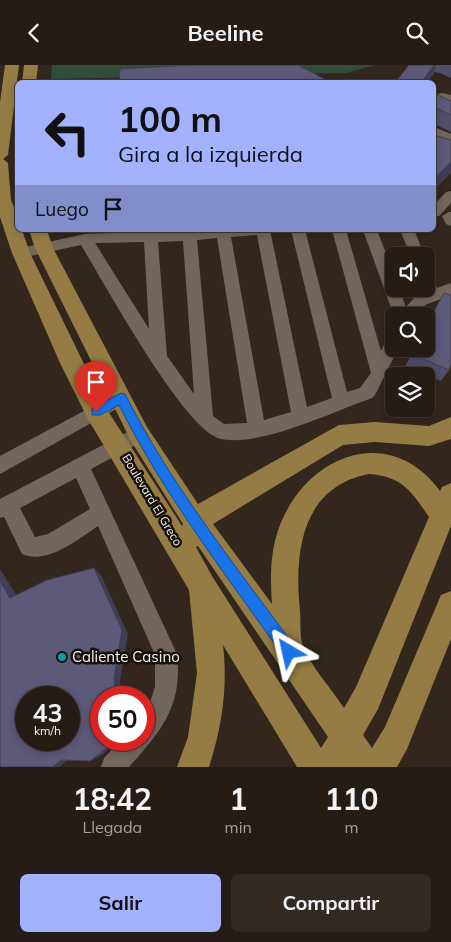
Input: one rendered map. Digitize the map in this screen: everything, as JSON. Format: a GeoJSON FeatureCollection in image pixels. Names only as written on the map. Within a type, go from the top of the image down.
{"type":"FeatureCollection","features":[{"type":"Feature","properties":{"kind":"main road"},"geometry":{"type":"LineString","coordinates":[[0,155],[12,65]]}},
{"type":"Feature","properties":{"kind":"main road"},"geometry":{"type":"LineString","coordinates":[[29,80],[31,65]]}},
{"type":"Feature","properties":{"kind":"main road","name":"Boulevard El Greco"},"geometry":{"type":"LineString","coordinates":[[0,163],[3,200],[15,216]]}},
{"type":"Feature","properties":{"kind":"main road","name":"Boulevard El Greco"},"geometry":{"type":"LineString","coordinates":[[26,232],[35,244],[121,398],[129,440],[202,586],[315,767]]}},
{"type":"Feature","properties":{"kind":"main road","name":"Boulevard El Greco"},"geometry":{"type":"LineString","coordinates":[[35,244],[41,301],[96,412],[129,440],[196,522],[289,652],[366,767]]}},
{"type":"Feature","properties":{"kind":"main road"},"geometry":{"type":"LineString","coordinates":[[186,556],[196,522],[211,509],[339,435],[375,432],[429,437],[451,427]]}},
{"type":"Feature","properties":{"kind":"main road"},"geometry":{"type":"LineString","coordinates":[[289,652],[284,571],[287,549],[293,526],[309,499],[332,474],[353,465],[369,463],[388,465],[403,471],[418,481],[447,506],[367,697],[328,767]]}},
{"type":"Feature","properties":{"kind":"main road"},"geometry":{"type":"LineString","coordinates":[[193,767],[202,737],[212,673],[202,586]]}},
{"type":"Feature","properties":{"kind":"main road"},"geometry":{"type":"LineString","coordinates":[[379,767],[396,738],[451,605]]}},
{"type":"Feature","properties":{"kind":"lane"},"geometry":{"type":"LineString","coordinates":[[436,131],[451,139]]}},
{"type":"Feature","properties":{"kind":"lane"},"geometry":{"type":"LineString","coordinates":[[436,213],[451,195]]}},
{"type":"Feature","properties":{"kind":"lane"},"geometry":{"type":"LineString","coordinates":[[436,215],[450,218]]}},
{"type":"Feature","properties":{"kind":"lane"},"geometry":{"type":"LineString","coordinates":[[35,244],[81,237],[190,236],[236,232]]}},
{"type":"Feature","properties":{"kind":"lane"},"geometry":{"type":"LineString","coordinates":[[262,232],[300,415]]}},
{"type":"Feature","properties":{"kind":"lane"},"geometry":{"type":"LineString","coordinates":[[299,232],[341,401]]}},
{"type":"Feature","properties":{"kind":"lane"},"geometry":{"type":"LineString","coordinates":[[340,232],[378,371]]}},
{"type":"Feature","properties":{"kind":"lane"},"geometry":{"type":"LineString","coordinates":[[371,232],[399,307]]}},
{"type":"Feature","properties":{"kind":"lane"},"geometry":{"type":"LineString","coordinates":[[408,232],[414,247]]}},
{"type":"Feature","properties":{"kind":"lane"},"geometry":{"type":"LineString","coordinates":[[223,233],[257,431]]}},
{"type":"Feature","properties":{"kind":"lane"},"geometry":{"type":"LineString","coordinates":[[190,236],[205,421]]}},
{"type":"Feature","properties":{"kind":"lane"},"geometry":{"type":"LineString","coordinates":[[81,237],[159,359],[205,421],[219,431],[236,433],[257,431],[372,389],[385,357]]}},
{"type":"Feature","properties":{"kind":"lane"},"geometry":{"type":"LineString","coordinates":[[151,237],[159,359]]}},
{"type":"Feature","properties":{"kind":"lane"},"geometry":{"type":"LineString","coordinates":[[435,295],[451,289]]}},
{"type":"Feature","properties":{"kind":"lane"},"geometry":{"type":"LineString","coordinates":[[415,307],[420,301],[430,297]]}},
{"type":"Feature","properties":{"kind":"lane"},"geometry":{"type":"LineString","coordinates":[[0,467],[121,398]]}},
{"type":"Feature","properties":{"kind":"lane"},"geometry":{"type":"LineString","coordinates":[[102,512],[47,545],[34,548],[29,547],[4,507],[129,440]]}},
{"type":"Feature","properties":{"kind":"lane"},"geometry":{"type":"LineString","coordinates":[[80,466],[166,654],[169,673],[165,694],[155,720]]}},
{"type":"Feature","properties":{"kind":"lane"},"geometry":{"type":"LineString","coordinates":[[113,767],[127,751]]}},
{"type":"Feature","properties":{"kind":"green space"},"geometry":{"type":"Polygon","coordinates":[[[52,65],[376,65],[346,73],[51,79],[52,65]]]}},
{"type":"Feature","properties":{"kind":"building"},"geometry":{"type":"Polygon","coordinates":[[[194,65],[298,65],[326,80],[119,80],[120,69],[194,65]]]}},
{"type":"Feature","properties":{"kind":"building"},"geometry":{"type":"Polygon","coordinates":[[[409,65],[434,65],[423,80],[397,80],[409,65]]]}},
{"type":"Feature","properties":{"kind":"building"},"geometry":{"type":"Polygon","coordinates":[[[436,94],[451,101],[451,115],[436,108],[436,94]]]}},
{"type":"Feature","properties":{"kind":"building"},"geometry":{"type":"Polygon","coordinates":[[[436,136],[451,140],[451,162],[436,177],[436,136]]]}},
{"type":"Feature","properties":{"kind":"building"},"geometry":{"type":"Polygon","coordinates":[[[444,293],[451,295],[451,364],[449,370],[418,357],[435,357],[435,310],[444,293]]]}},
{"type":"Feature","properties":{"kind":"building","name":"Caliente Casino"},"geometry":{"type":"Polygon","coordinates":[[[94,568],[122,630],[114,686],[90,686],[90,751],[103,751],[90,761],[61,760],[53,767],[0,767],[0,581],[10,598],[47,580],[94,568]]]}},
{"type":"Feature","properties":{"kind":"place","name":"Caliente Casino"},"geometry":{"type":"Point","coordinates":[62,657]}},
{"type":"Feature","properties":{"kind":"route"},"geometry":{"type":"LineString","coordinates":[[96,412],[121,398],[140,434],[196,522],[289,652]]}}]}
